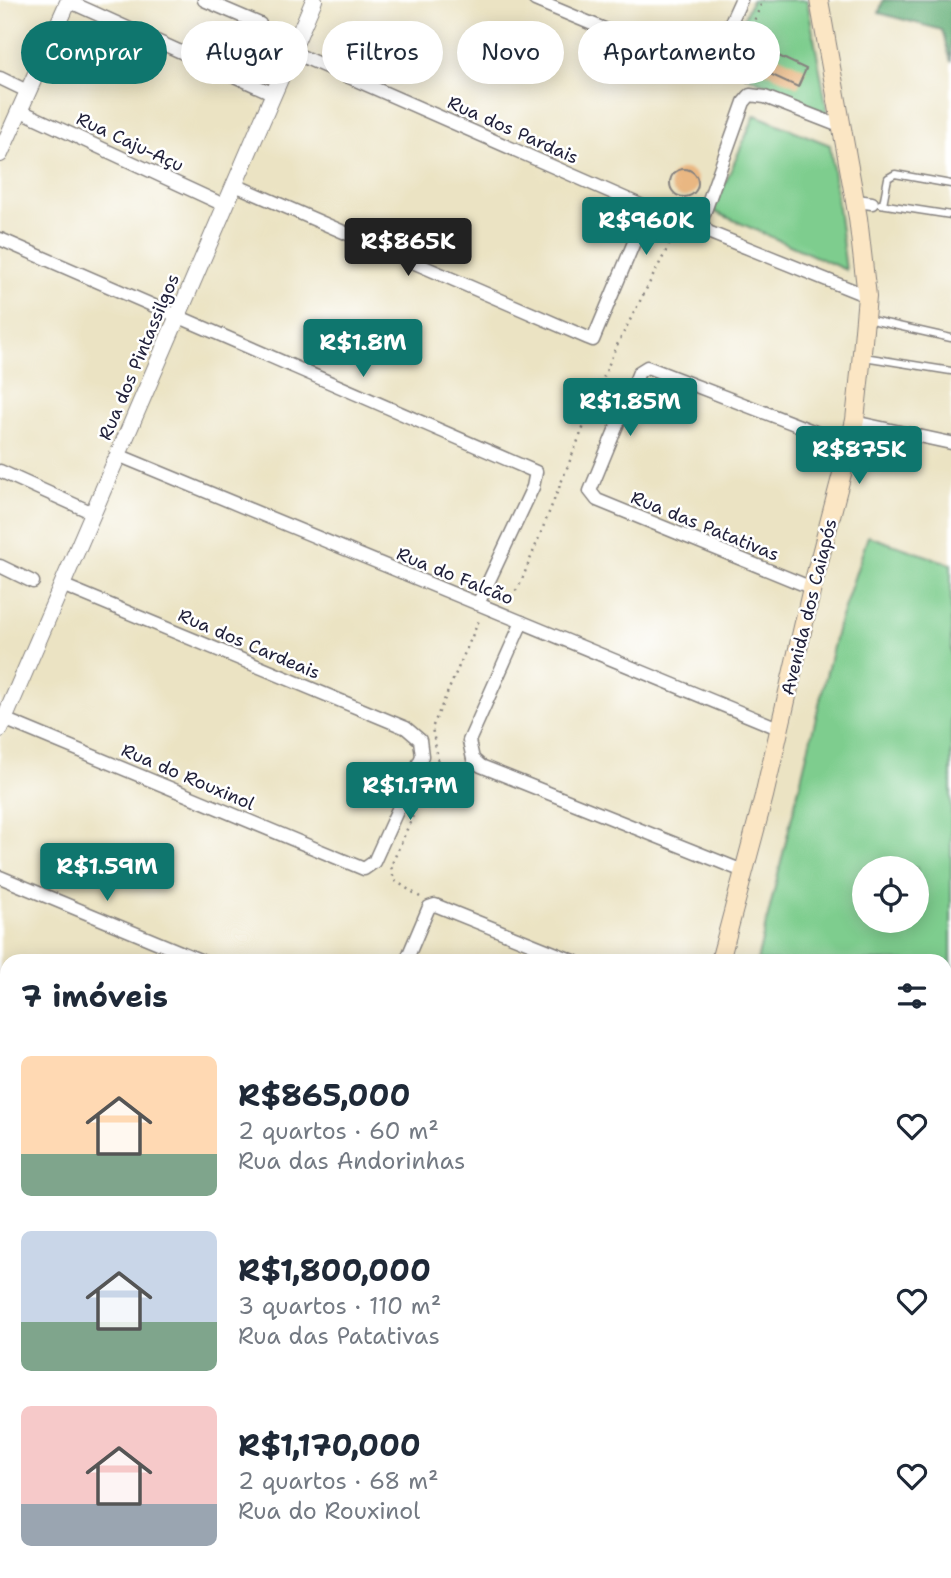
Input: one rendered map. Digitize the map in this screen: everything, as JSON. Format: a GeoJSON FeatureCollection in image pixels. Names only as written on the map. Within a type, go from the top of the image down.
{"type":"FeatureCollection","features":[{"type":"Feature","properties":{"kind":"main road","name":"Avenida dos Caiapós"},"geometry":{"type":"LineString","coordinates":[[722,954],[764,796],[778,728],[849,445],[862,357],[870,203],[842,127],[819,0]]}},
{"type":"Feature","properties":{"kind":"street"},"geometry":{"type":"LineString","coordinates":[[204,0],[253,21]]}},
{"type":"Feature","properties":{"kind":"street","name":"Rua dos Pintassilgos"},"geometry":{"type":"LineString","coordinates":[[305,21],[314,0]]}},
{"type":"Feature","properties":{"kind":"street"},"geometry":{"type":"LineString","coordinates":[[535,0],[698,70],[705,70],[710,66],[741,0]]}},
{"type":"Feature","properties":{"kind":"street"},"geometry":{"type":"LineString","coordinates":[[0,154],[69,1],[274,94]]}},
{"type":"Feature","properties":{"kind":"street","name":"Rua dos Pardais"},"geometry":{"type":"LineString","coordinates":[[235,185],[593,340],[645,216],[643,206],[308,58]]}},
{"type":"Feature","properties":{"kind":"street"},"geometry":{"type":"LineString","coordinates":[[0,78],[27,91]]}},
{"type":"Feature","properties":{"kind":"street","name":"Rua dos Pintassilgos"},"geometry":{"type":"LineString","coordinates":[[2,724],[278,84]]}},
{"type":"Feature","properties":{"kind":"street"},"geometry":{"type":"LineString","coordinates":[[842,127],[757,95],[750,95],[744,102],[701,219],[708,233],[867,296]]}},
{"type":"Feature","properties":{"kind":"street","name":"Rua Caju-Açu"},"geometry":{"type":"LineString","coordinates":[[19,110],[226,206]]}},
{"type":"Feature","properties":{"kind":"street"},"geometry":{"type":"LineString","coordinates":[[0,239],[176,318],[536,472],[533,487],[478,604]]}},
{"type":"Feature","properties":{"kind":"street","name":"Rua das Patativas"},"geometry":{"type":"LineString","coordinates":[[812,588],[597,500],[590,491],[639,372],[651,367],[849,445]]}},
{"type":"Feature","properties":{"kind":"street"},"geometry":{"type":"LineString","coordinates":[[854,422],[951,443]]}},
{"type":"Feature","properties":{"kind":"street","name":"Rua do Falcão"},"geometry":{"type":"LineString","coordinates":[[118,455],[778,728]]}},
{"type":"Feature","properties":{"kind":"street"},"geometry":{"type":"LineString","coordinates":[[0,471],[93,513]]}},
{"type":"Feature","properties":{"kind":"street"},"geometry":{"type":"LineString","coordinates":[[0,566],[33,582]]}},
{"type":"Feature","properties":{"kind":"street","name":"Rua dos Cardeais"},"geometry":{"type":"LineString","coordinates":[[62,585],[406,728],[420,740],[422,756],[374,862],[364,869],[358,868]]}},
{"type":"Feature","properties":{"kind":"street"},"geometry":{"type":"LineString","coordinates":[[522,622],[468,741],[473,759],[481,766],[743,871]]}},
{"type":"Feature","properties":{"kind":"street","name":"Rua do Rouxinol"},"geometry":{"type":"LineString","coordinates":[[2,724],[358,868]]}},
{"type":"Feature","properties":{"kind":"street"},"geometry":{"type":"LineString","coordinates":[[0,877],[185,954]]}},
{"type":"Feature","properties":{"kind":"street"},"geometry":{"type":"LineString","coordinates":[[408,954],[429,907],[438,906],[557,954]]}},
{"type":"Feature","properties":{"kind":"lane"},"geometry":{"type":"LineString","coordinates":[[870,203],[895,174],[951,184]]}},
{"type":"Feature","properties":{"kind":"lane"},"geometry":{"type":"LineString","coordinates":[[870,203],[951,215]]}},
{"type":"Feature","properties":{"kind":"lane"},"geometry":{"type":"LineString","coordinates":[[865,318],[951,338]]}},
{"type":"Feature","properties":{"kind":"lane"},"geometry":{"type":"LineString","coordinates":[[862,357],[951,371]]}},
{"type":"Feature","properties":{"kind":"path"},"geometry":{"type":"LineString","coordinates":[[757,95],[757,88],[732,73],[763,0]]}},
{"type":"Feature","properties":{"kind":"path"},"geometry":{"type":"LineString","coordinates":[[491,609],[510,599],[519,587],[615,349],[676,232],[686,220],[701,219]]}},
{"type":"Feature","properties":{"kind":"path"},"geometry":{"type":"LineString","coordinates":[[421,902],[419,895],[394,880],[391,866],[438,758],[432,728],[480,618]]}},
{"type":"Feature","properties":{"kind":"green space"},"geometry":{"type":"Polygon","coordinates":[[[752,0],[807,0],[828,114],[765,84],[780,84],[780,21],[742,21],[752,0]]]}},
{"type":"Feature","properties":{"kind":"green space"},"geometry":{"type":"Polygon","coordinates":[[[883,0],[951,0],[951,62],[942,30],[879,13],[883,0]]]}},
{"type":"Feature","properties":{"kind":"green space"},"geometry":{"type":"Polygon","coordinates":[[[755,115],[830,145],[846,270],[713,211],[755,115]]]}},
{"type":"Feature","properties":{"kind":"green space"},"geometry":{"type":"Polygon","coordinates":[[[868,536],[951,564],[951,954],[759,954],[838,626],[868,536]]]}},
{"type":"Feature","properties":{"kind":"building"},"geometry":{"type":"Polygon","coordinates":[[[780,57],[806,69],[798,87],[780,79],[780,57]]]}},
{"type":"Feature","properties":{"kind":"building"},"geometry":{"type":"Polygon","coordinates":[[[684,169],[694,173],[698,183],[694,193],[684,197],[674,193],[670,183],[674,173],[684,169]]]}}]}
